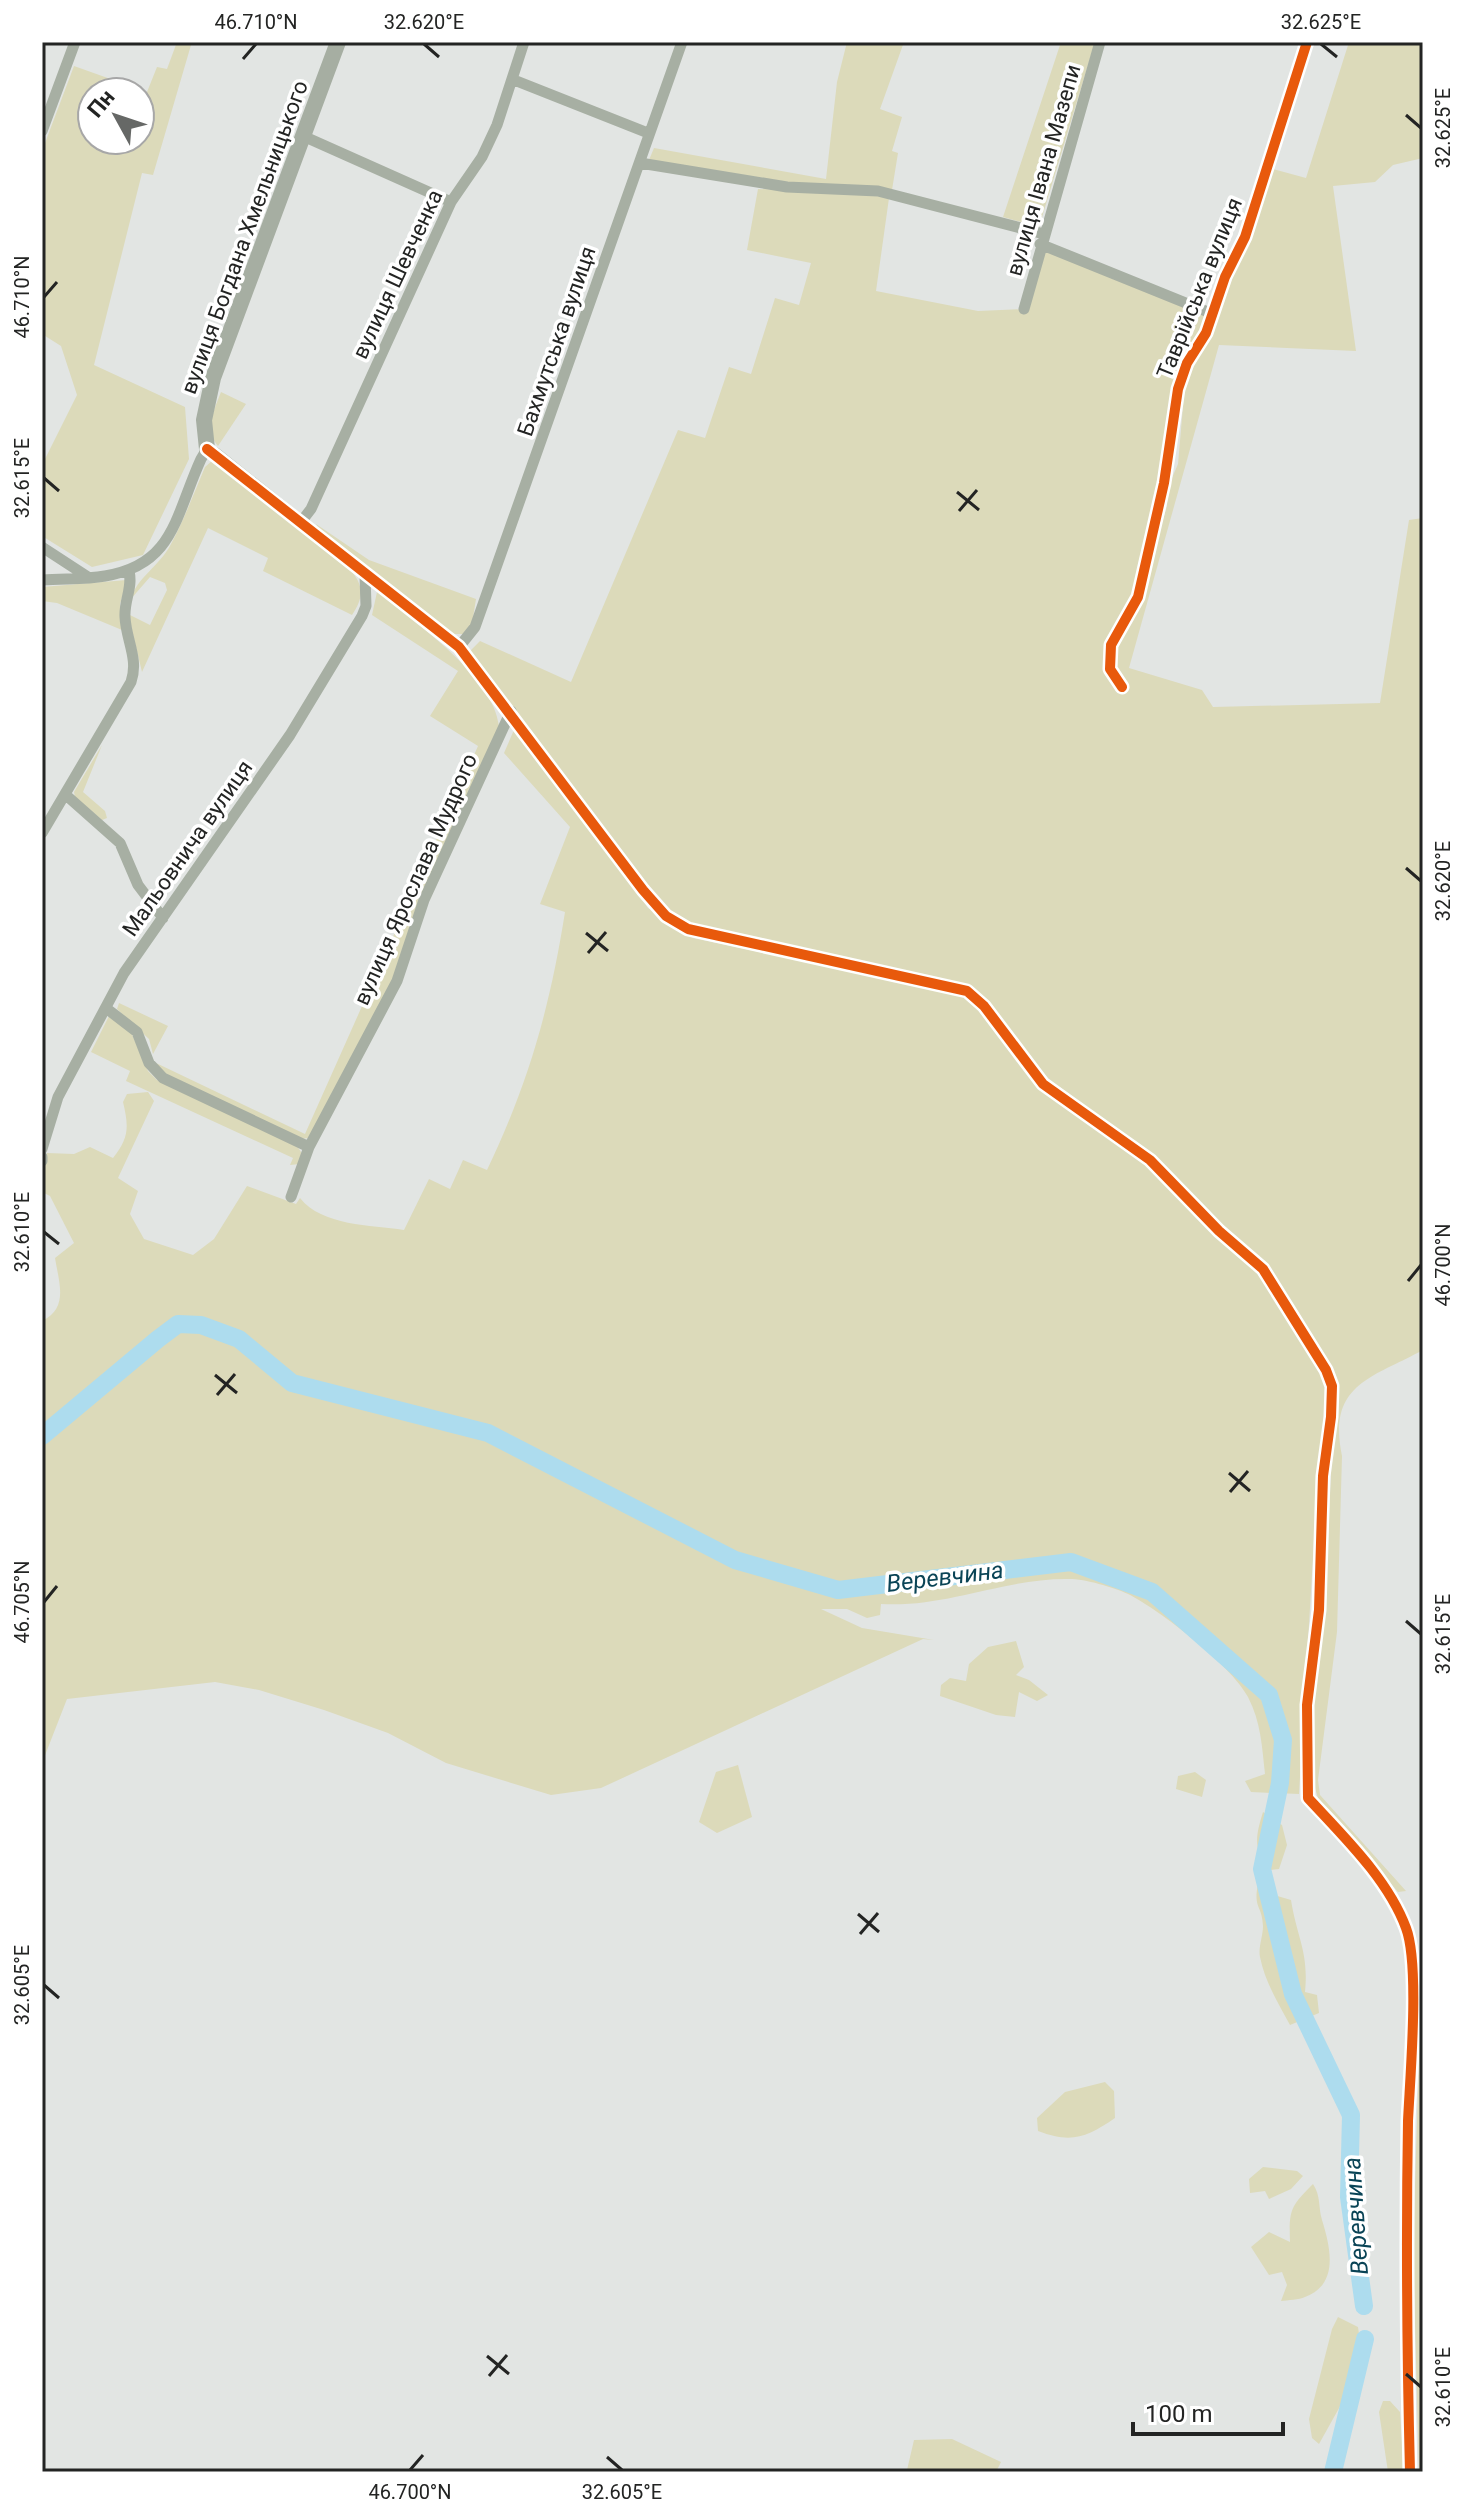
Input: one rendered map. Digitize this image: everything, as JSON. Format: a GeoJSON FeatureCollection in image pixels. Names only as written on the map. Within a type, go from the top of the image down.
{"type":"FeatureCollection","features":[{"type":"Feature","properties":{"kind":"street"},"geometry":{"type":"LineString","coordinates":[[42,131],[75,42]]}},
{"type":"Feature","properties":{"kind":"street","name":"вулиця Богдана Хмельницького"},"geometry":{"type":"LineString","coordinates":[[207,449],[204,420],[213,378],[338,42]]}},
{"type":"Feature","properties":{"kind":"street","name":"вулиця Шевченка"},"geometry":{"type":"LineString","coordinates":[[301,522],[311,509],[451,202],[482,157],[514,80],[524,42]]}},
{"type":"Feature","properties":{"kind":"street","name":"Бахмутська вулиця"},"geometry":{"type":"LineString","coordinates":[[459,647],[475,627],[682,42]]}},
{"type":"Feature","properties":{"kind":"street","name":"вулиця Івана Мазепи"},"geometry":{"type":"LineString","coordinates":[[1024,309],[1100,42]]}},
{"type":"Feature","properties":{"kind":"street","name":"Таврійська вулиця"},"geometry":{"type":"LineString","coordinates":[[1122,687],[1110,669],[1111,645],[1138,597],[1164,483],[1178,389],[1187,363],[1206,333],[1250,224],[1307,42]]}},
{"type":"Feature","properties":{"kind":"street"},"geometry":{"type":"LineString","coordinates":[[514,80],[648,133]]}},
{"type":"Feature","properties":{"kind":"street"},"geometry":{"type":"LineString","coordinates":[[303,136],[451,202]]}},
{"type":"Feature","properties":{"kind":"street"},"geometry":{"type":"LineString","coordinates":[[640,163],[787,187],[878,191],[1042,239],[1213,314]]}},
{"type":"Feature","properties":{"kind":"street"},"geometry":{"type":"LineString","coordinates":[[42,580],[90,578],[129,571],[148,563],[161,549],[207,449],[459,647],[666,916],[688,929],[967,991],[984,1006],[1043,1084],[1150,1160],[1219,1231],[1263,1269],[1326,1370],[1332,1386],[1323,1476],[1319,1610],[1307,1705],[1308,1798],[1350,1843],[1390,1898],[1407,1930],[1412,1982],[1405,2277],[1410,2472]]}},
{"type":"Feature","properties":{"kind":"street"},"geometry":{"type":"LineString","coordinates":[[42,547],[90,578]]}},
{"type":"Feature","properties":{"kind":"street"},"geometry":{"type":"LineString","coordinates":[[42,833],[67,796],[134,673],[125,616],[132,583],[129,571]]}},
{"type":"Feature","properties":{"kind":"street","name":"Мальовнича вулиця"},"geometry":{"type":"LineString","coordinates":[[42,1149],[53,1108],[124,973],[290,735],[362,616],[366,606],[365,575]]}},
{"type":"Feature","properties":{"kind":"street","name":"вулиця Ярослава Мудрого"},"geometry":{"type":"LineString","coordinates":[[291,1197],[309,1147],[397,981],[424,900],[511,711]]}},
{"type":"Feature","properties":{"kind":"street"},"geometry":{"type":"LineString","coordinates":[[67,796],[120,843],[138,885],[156,914],[163,918]]}},
{"type":"Feature","properties":{"kind":"street"},"geometry":{"type":"LineString","coordinates":[[106,1008],[137,1032],[149,1063],[163,1078],[309,1147]]}},
{"type":"Feature","properties":{"kind":"shaded area"},"geometry":{"type":"Polygon","coordinates":[[[177,42],[191,45],[153,175],[142,173],[94,365],[185,407],[189,459],[143,555],[92,567],[42,536],[42,465],[77,395],[61,346],[42,334],[42,151],[74,66],[102,76],[76,76],[76,156],[156,156],[156,76],[153,76],[157,67],[167,69],[177,42]]]}},
{"type":"Feature","properties":{"kind":"shaded area"},"geometry":{"type":"Polygon","coordinates":[[[847,42],[904,42],[880,109],[902,117],[892,151],[898,153],[892,190],[807,185],[649,160],[654,148],[826,179],[837,82],[847,42]]]}},
{"type":"Feature","properties":{"kind":"shaded area"},"geometry":{"type":"Polygon","coordinates":[[[1061,42],[1095,42],[1039,227],[1003,217],[1061,42]]]}},
{"type":"Feature","properties":{"kind":"shaded area"},"geometry":{"type":"Polygon","coordinates":[[[1349,42],[1423,42],[1423,158],[1393,165],[1375,182],[1333,186],[1356,351],[1219,345],[1129,668],[1202,690],[1213,707],[1380,703],[1409,520],[1423,518],[1423,1350],[1358,1386],[1341,1413],[1337,1632],[1318,1780],[1320,1795],[1406,1891],[1398,1892],[1318,1798],[1313,1781],[1313,1706],[1325,1605],[1335,1387],[1270,1272],[1128,1139],[1031,1065],[968,989],[692,926],[666,913],[468,653],[480,641],[571,682],[678,430],[705,438],[729,367],[751,374],[775,298],[799,305],[811,263],[747,250],[758,189],[856,192],[889,198],[876,291],[978,311],[1026,309],[1042,248],[1209,317],[1185,362],[1136,597],[1111,641],[1112,667],[1114,646],[1141,595],[1167,506],[1168,487],[1178,464],[1185,383],[1212,332],[1273,169],[1306,178],[1349,42]]]}},
{"type":"Feature","properties":{"kind":"shaded area"},"geometry":{"type":"Polygon","coordinates":[[[221,392],[246,404],[218,446],[211,427],[221,392]]]}},
{"type":"Feature","properties":{"kind":"shaded area"},"geometry":{"type":"Polygon","coordinates":[[[213,460],[353,573],[361,589],[360,599],[352,615],[263,571],[268,558],[208,528],[142,672],[128,614],[150,625],[167,590],[165,583],[150,577],[130,600],[138,584],[171,544],[205,467],[213,460]]]}},
{"type":"Feature","properties":{"kind":"shaded area"},"geometry":{"type":"Polygon","coordinates":[[[316,524],[369,560],[476,599],[472,624],[463,634],[453,634],[439,626],[320,532],[316,524]]]}},
{"type":"Feature","properties":{"kind":"shaded area"},"geometry":{"type":"Polygon","coordinates":[[[127,580],[120,604],[122,630],[57,603],[42,601],[42,587],[127,580]]]}},
{"type":"Feature","properties":{"kind":"shaded area"},"geometry":{"type":"Polygon","coordinates":[[[377,592],[431,634],[468,670],[494,707],[499,726],[394,978],[309,1138],[301,1139],[162,1072],[156,1063],[305,1134],[478,746],[430,716],[458,671],[372,615],[377,592]]]}},
{"type":"Feature","properties":{"kind":"shaded area"},"geometry":{"type":"Polygon","coordinates":[[[517,723],[648,908],[693,938],[967,996],[980,1006],[1043,1089],[1143,1158],[1262,1276],[1329,1385],[1314,1540],[1299,1794],[1251,1792],[1245,1781],[1265,1774],[1256,1716],[1240,1684],[1211,1655],[1176,1625],[1128,1594],[1099,1584],[1069,1579],[1022,1583],[929,1602],[881,1604],[880,1615],[867,1618],[847,1609],[821,1609],[862,1628],[934,1640],[923,1639],[601,1788],[551,1795],[446,1763],[388,1733],[324,1710],[259,1690],[215,1682],[67,1699],[42,1763],[42,1321],[50,1316],[59,1302],[60,1285],[55,1258],[74,1243],[50,1196],[42,1192],[42,1167],[47,1153],[74,1154],[90,1147],[113,1158],[126,1132],[123,1102],[127,1094],[148,1092],[154,1101],[118,1178],[138,1191],[130,1214],[144,1239],[193,1255],[214,1239],[247,1186],[296,1204],[300,1198],[309,1207],[334,1219],[404,1230],[429,1179],[450,1189],[463,1160],[487,1170],[515,1106],[536,1044],[565,912],[540,904],[570,827],[504,753],[517,723]]]}},
{"type":"Feature","properties":{"kind":"shaded area"},"geometry":{"type":"Polygon","coordinates":[[[102,745],[83,792],[105,811],[107,818],[102,820],[75,797],[74,792],[102,745]]]}},
{"type":"Feature","properties":{"kind":"shaded area"},"geometry":{"type":"Polygon","coordinates":[[[119,1003],[168,1026],[153,1054],[149,1039],[117,1009],[119,1003]]]}},
{"type":"Feature","properties":{"kind":"shaded area"},"geometry":{"type":"Polygon","coordinates":[[[109,1016],[131,1032],[148,1071],[157,1080],[297,1146],[301,1152],[300,1164],[290,1165],[293,1158],[126,1081],[130,1071],[91,1052],[109,1016]]]}},
{"type":"Feature","properties":{"kind":"shaded area"},"geometry":{"type":"Polygon","coordinates":[[[1016,1641],[1024,1667],[1016,1675],[1029,1680],[1048,1695],[1037,1701],[1019,1692],[1015,1717],[996,1715],[940,1696],[941,1685],[950,1678],[966,1681],[969,1664],[988,1647],[1016,1641]]]}},
{"type":"Feature","properties":{"kind":"shaded area"},"geometry":{"type":"Polygon","coordinates":[[[738,1765],[752,1817],[717,1833],[699,1822],[716,1772],[738,1765]]]}},
{"type":"Feature","properties":{"kind":"shaded area"},"geometry":{"type":"Polygon","coordinates":[[[1195,1772],[1206,1780],[1202,1797],[1176,1789],[1178,1776],[1195,1772]]]}},
{"type":"Feature","properties":{"kind":"shaded area"},"geometry":{"type":"Polygon","coordinates":[[[1263,1812],[1282,1825],[1287,1845],[1279,1869],[1270,1870],[1258,1849],[1257,1835],[1263,1812]]]}},
{"type":"Feature","properties":{"kind":"shaded area"},"geometry":{"type":"Polygon","coordinates":[[[1259,1879],[1267,1879],[1274,1895],[1291,1900],[1304,1955],[1305,1992],[1317,1995],[1319,2013],[1290,2025],[1269,1984],[1260,1957],[1263,1926],[1257,1901],[1259,1879]]]}},
{"type":"Feature","properties":{"kind":"shaded area"},"geometry":{"type":"Polygon","coordinates":[[[1423,1932],[1423,2472],[1419,2472],[1413,2249],[1423,1932]]]}},
{"type":"Feature","properties":{"kind":"shaded area"},"geometry":{"type":"Polygon","coordinates":[[[1105,2082],[1114,2091],[1115,2118],[1087,2134],[1070,2138],[1038,2131],[1037,2118],[1065,2092],[1105,2082]]]}},
{"type":"Feature","properties":{"kind":"shaded area"},"geometry":{"type":"Polygon","coordinates":[[[1263,2167],[1297,2171],[1303,2176],[1291,2189],[1269,2199],[1265,2191],[1250,2193],[1249,2179],[1263,2167]]]}},
{"type":"Feature","properties":{"kind":"shaded area"},"geometry":{"type":"Polygon","coordinates":[[[1313,2184],[1328,2241],[1328,2274],[1316,2291],[1303,2298],[1281,2301],[1287,2285],[1282,2272],[1269,2275],[1251,2247],[1269,2232],[1290,2242],[1292,2210],[1313,2184]]]}},
{"type":"Feature","properties":{"kind":"shaded area"},"geometry":{"type":"Polygon","coordinates":[[[1338,2317],[1358,2327],[1359,2334],[1343,2401],[1319,2444],[1312,2438],[1309,2419],[1332,2329],[1338,2317]]]}},
{"type":"Feature","properties":{"kind":"shaded area"},"geometry":{"type":"Polygon","coordinates":[[[1383,2401],[1390,2401],[1400,2412],[1404,2472],[1388,2472],[1379,2412],[1383,2401]]]}},
{"type":"Feature","properties":{"kind":"shaded area"},"geometry":{"type":"Polygon","coordinates":[[[952,2439],[1001,2462],[996,2472],[907,2470],[914,2440],[952,2439]]]}},
{"type":"Feature","properties":{"kind":"waterway","name":"Веревчина"},"geometry":{"type":"LineString","coordinates":[[42,1436],[178,1324],[201,1325],[239,1339],[292,1383],[488,1433],[735,1560],[838,1590],[1071,1562],[1152,1592],[1269,1695],[1283,1740],[1280,1783],[1262,1869],[1293,1994],[1351,2115],[1349,2197],[1364,2306]]}},
{"type":"Feature","properties":{"kind":"waterway","name":"Веревчина"},"geometry":{"type":"LineString","coordinates":[[1333,2472],[1365,2339]]}},
{"type":"Feature","properties":{"kind":"cycle path"},"geometry":{"type":"LineString","coordinates":[[1122,687],[1110,669],[1111,645],[1138,597],[1164,483],[1178,389],[1187,363],[1206,333],[1225,277],[1245,237],[1307,42]]}},
{"type":"Feature","properties":{"kind":"cycle path"},"geometry":{"type":"LineString","coordinates":[[207,449],[459,647],[666,916],[688,929],[967,991],[984,1006],[1043,1084],[1150,1160],[1219,1231],[1263,1269],[1326,1370],[1332,1386],[1331,1417],[1323,1476],[1319,1610],[1307,1705],[1308,1798],[1350,1843],[1388,1892],[1406,1928],[1410,1945],[1413,1994],[1407,2209],[1410,2472]]}}]}
